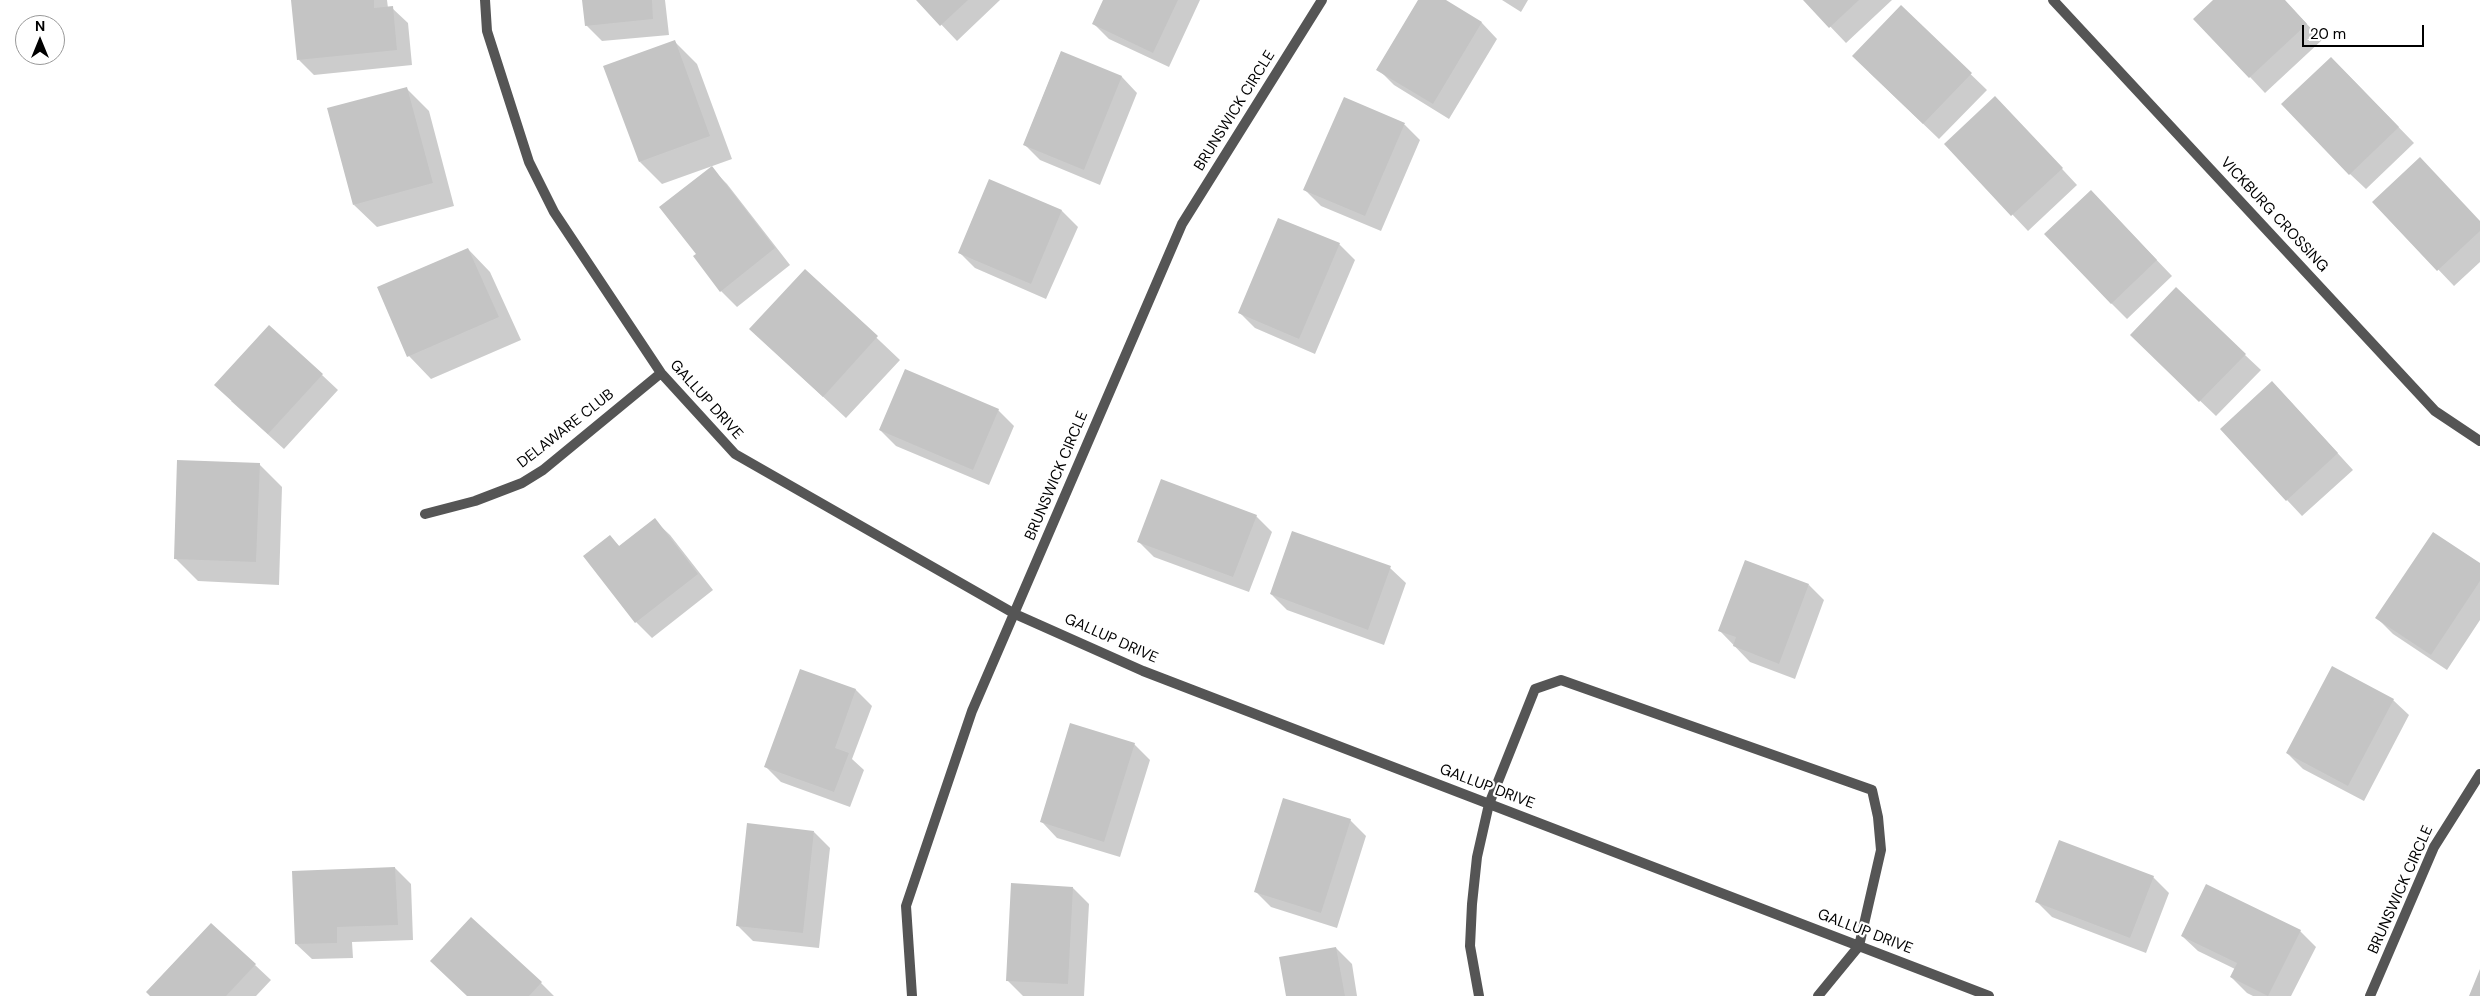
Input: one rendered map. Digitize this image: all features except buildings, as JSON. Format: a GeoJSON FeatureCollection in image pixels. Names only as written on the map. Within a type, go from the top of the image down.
{"type":"FeatureCollection","features":[{"type":"Feature","properties":{"kind":"street","name":"GALLUP DRIVE"},"geometry":{"type":"LineString","coordinates":[[484,0],[487,32],[529,162],[554,212],[661,373],[735,454],[1014,614],[1144,671],[1989,996]]}},
{"type":"Feature","properties":{"kind":"street","name":"BRUNSWICK CIRCLE"},"geometry":{"type":"LineString","coordinates":[[912,996],[906,906],[972,711],[1182,224],[1322,0]]}},
{"type":"Feature","properties":{"kind":"street","name":"VICKBURG CROSSING"},"geometry":{"type":"LineString","coordinates":[[2053,0],[2435,411],[2480,442]]}},
{"type":"Feature","properties":{"kind":"street","name":"DELAWARE CLUB"},"geometry":{"type":"LineString","coordinates":[[425,514],[475,501],[522,483],[543,470],[661,373]]}},
{"type":"Feature","properties":{"kind":"street"},"geometry":{"type":"LineString","coordinates":[[1480,996],[1470,946],[1477,858],[1489,804],[1536,689],[1561,680],[1872,790],[1878,817],[1881,850],[1859,946],[1818,996]]}},
{"type":"Feature","properties":{"kind":"street","name":"BRUNSWICK CIRCLE"},"geometry":{"type":"LineString","coordinates":[[2370,996],[2434,847],[2480,774]]}}]}
